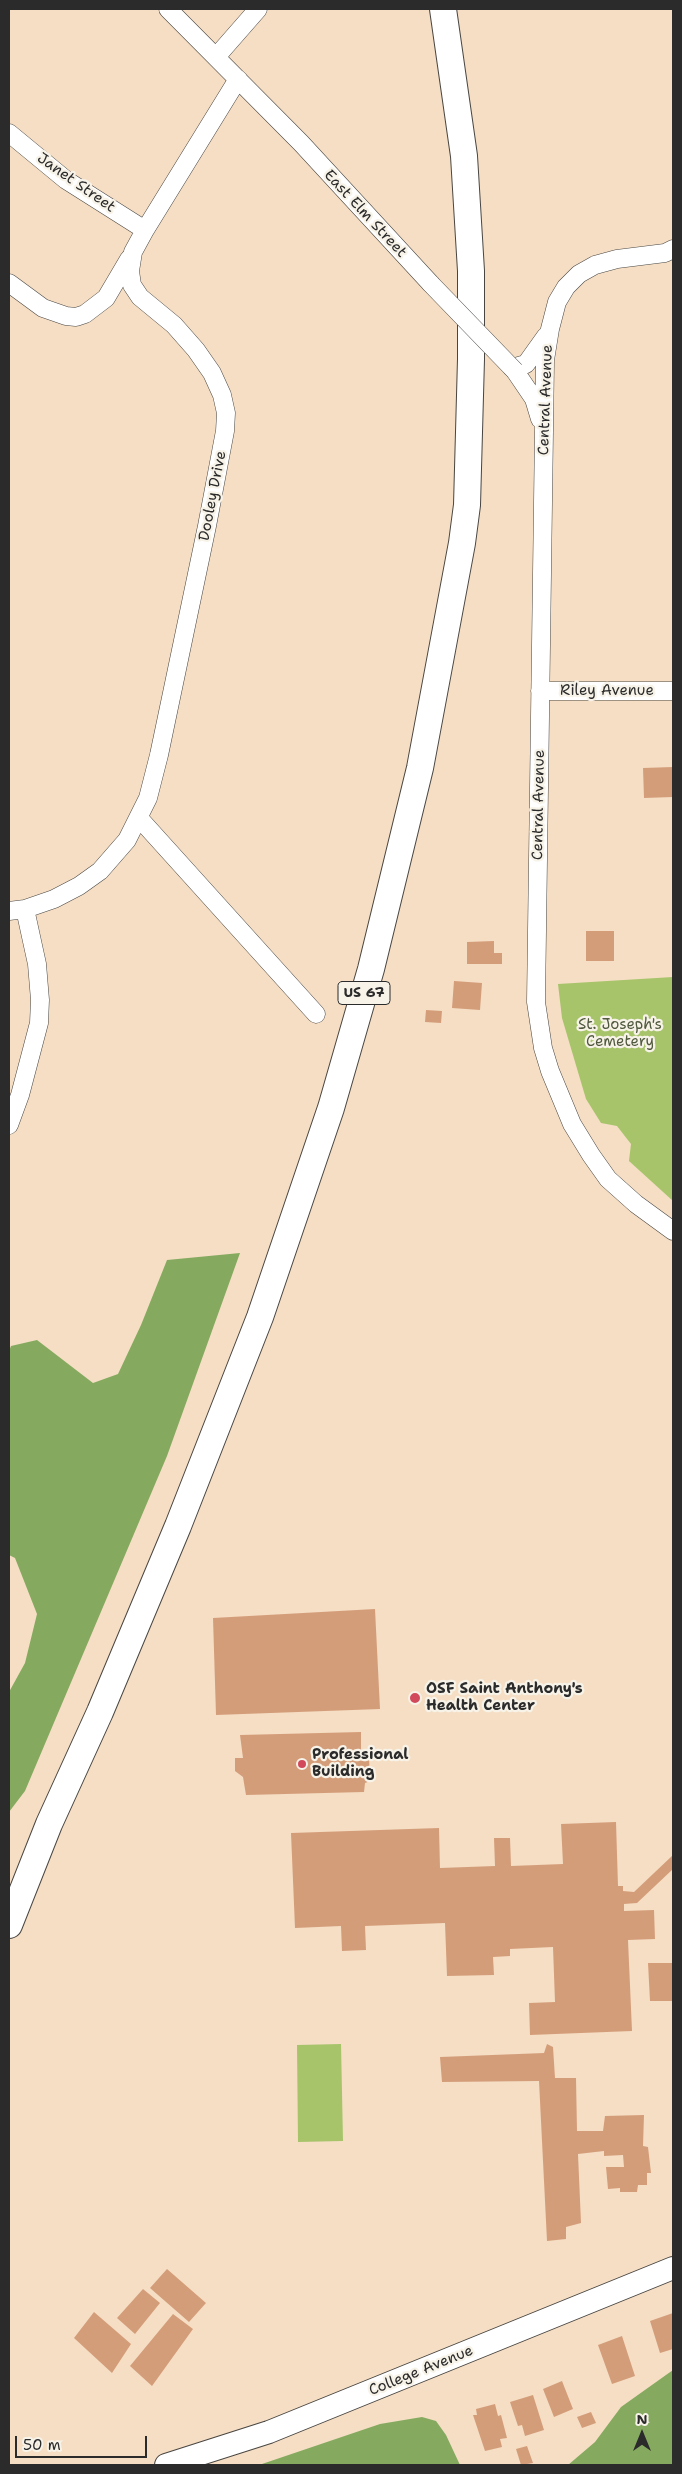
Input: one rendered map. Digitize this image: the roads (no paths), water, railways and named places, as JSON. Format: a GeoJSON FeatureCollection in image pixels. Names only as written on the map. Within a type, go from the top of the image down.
{"type":"FeatureCollection","features":[{"type":"Feature","properties":{"kind":"highway","name":"US 67"},"geometry":{"type":"LineString","coordinates":[[9,1925],[49,1824],[100,1712],[178,1526],[260,1317],[333,1098],[371,969],[418,777],[444,650],[466,505],[471,359],[469,226],[464,156],[443,9]]}},
{"type":"Feature","properties":{"kind":"main road","name":"College Avenue"},"geometry":{"type":"LineString","coordinates":[[166,2465],[269,2432],[673,2268]]}},
{"type":"Feature","properties":{"kind":"street","name":"East Elm Street"},"geometry":{"type":"LineString","coordinates":[[168,9],[301,143],[430,284],[514,369],[534,399],[544,431]]}},
{"type":"Feature","properties":{"kind":"street"},"geometry":{"type":"LineString","coordinates":[[216,57],[258,9]]}},
{"type":"Feature","properties":{"kind":"street","name":"Dooley Drive"},"geometry":{"type":"LineString","coordinates":[[9,1125],[20,1095],[39,1022],[40,1000],[36,964],[17,910],[80,886],[100,871],[127,840],[139,818],[148,798],[159,755],[208,526],[225,431],[226,412],[222,395],[212,373],[196,350],[174,325],[140,296],[132,285],[130,271],[133,252],[145,230],[238,79]]}},
{"type":"Feature","properties":{"kind":"street","name":"Janet Street"},"geometry":{"type":"LineString","coordinates":[[9,133],[66,180],[145,230]]}},
{"type":"Feature","properties":{"kind":"street","name":"Central Avenue"},"geometry":{"type":"LineString","coordinates":[[673,249],[665,253],[617,259],[596,265],[579,274],[566,287],[557,302],[549,331],[545,360],[536,1002],[543,1048],[572,1124],[608,1179],[636,1204],[673,1231]]}},
{"type":"Feature","properties":{"kind":"street"},"geometry":{"type":"LineString","coordinates":[[9,284],[43,308],[66,316],[76,317],[86,314],[106,298],[133,252]]}},
{"type":"Feature","properties":{"kind":"street","name":"Central Avenue"},"geometry":{"type":"LineString","coordinates":[[514,369],[526,364],[549,331]]}},
{"type":"Feature","properties":{"kind":"street","name":"Riley Avenue"},"geometry":{"type":"LineString","coordinates":[[540,691],[673,691]]}},
{"type":"Feature","properties":{"kind":"street"},"geometry":{"type":"LineString","coordinates":[[139,818],[316,1014]]}},
{"type":"Feature","properties":{"kind":"place","name":"OSF Saint Anthony's Health Center"},"geometry":{"type":"Point","coordinates":[415,1698]}},
{"type":"Feature","properties":{"kind":"place","name":"Professional Building"},"geometry":{"type":"Point","coordinates":[302,1764]}},
{"type":"Feature","properties":{"kind":"park label","name":"St. Joseph's Cemetery"},"geometry":{"type":"Point","coordinates":[620,1034]}}]}
